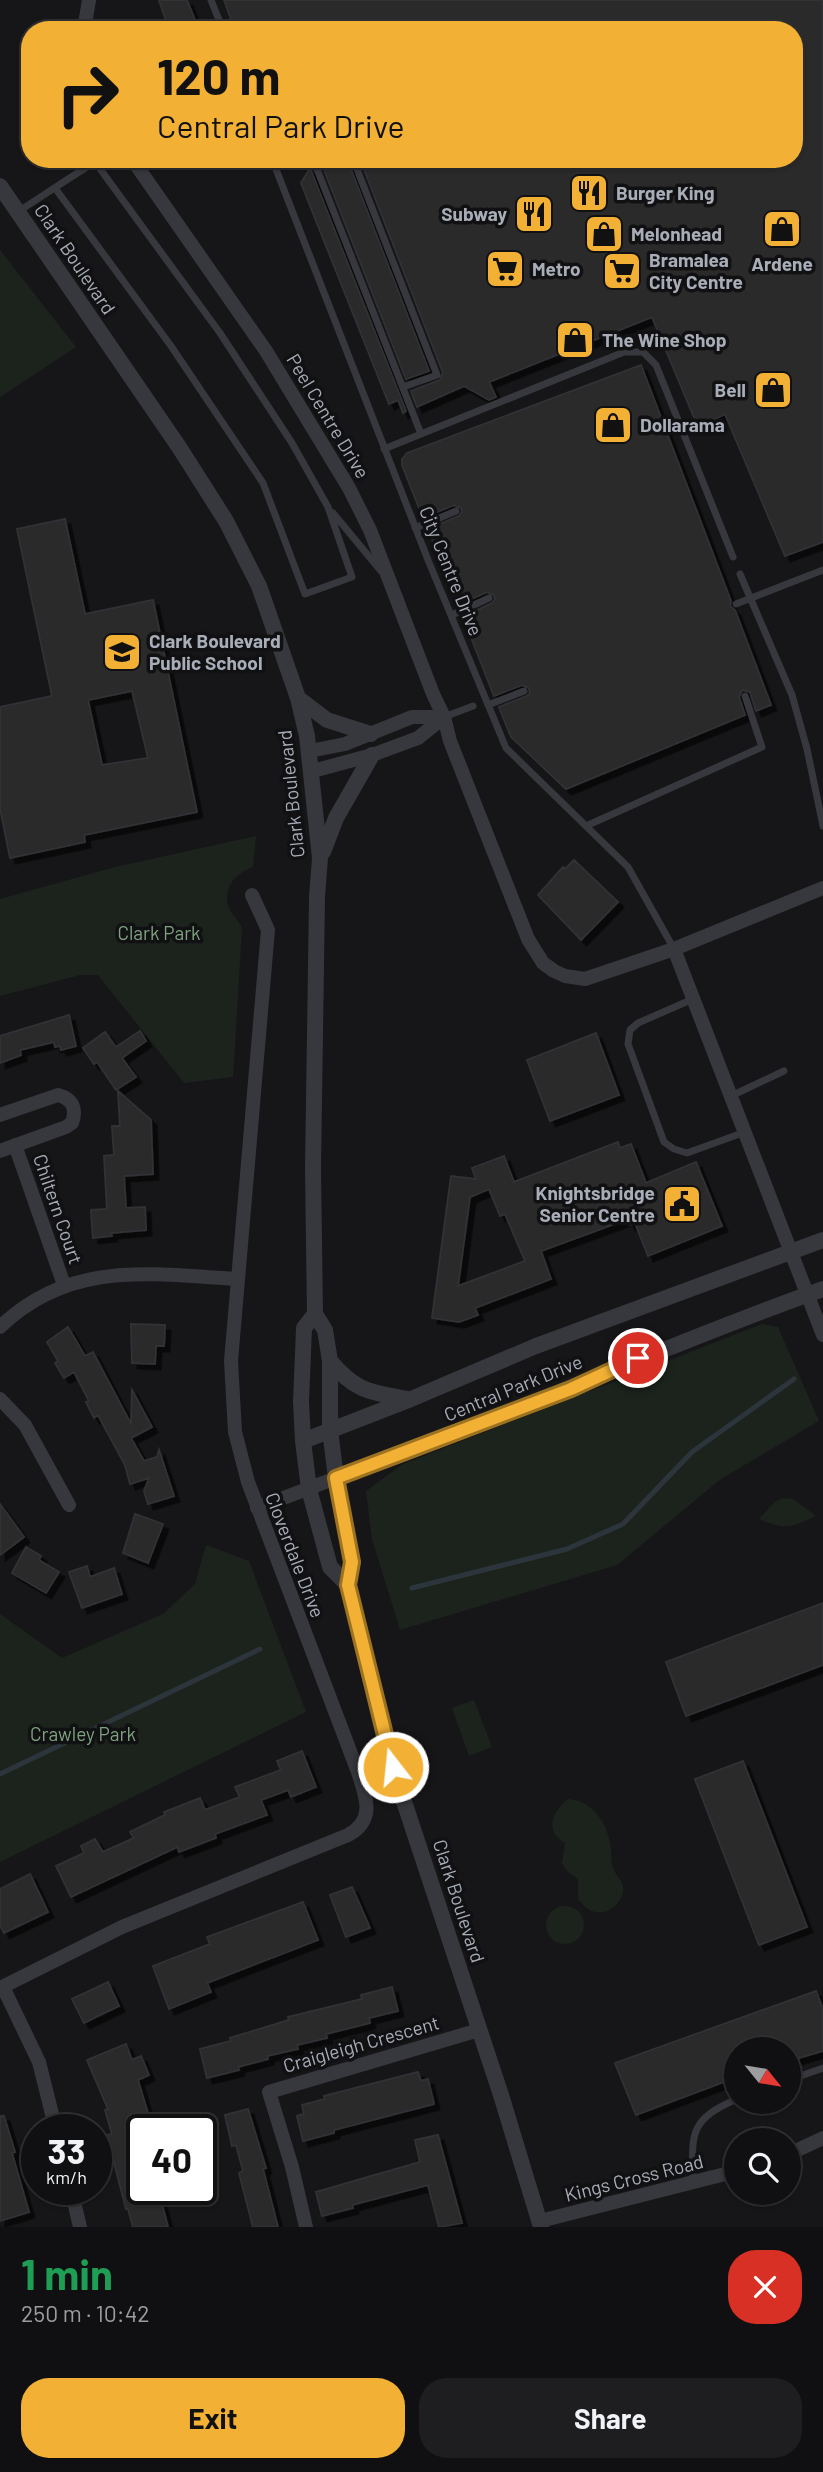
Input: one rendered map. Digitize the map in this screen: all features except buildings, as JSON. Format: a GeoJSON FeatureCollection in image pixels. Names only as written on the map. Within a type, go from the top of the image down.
{"type":"FeatureCollection","features":[{"type":"Feature","properties":{"kind":"street"},"geometry":{"type":"LineString","coordinates":[[86,21],[89,0]]}},
{"type":"Feature","properties":{"kind":"street","name":"Peel Centre Drive"},"geometry":{"type":"LineString","coordinates":[[138,168],[266,351],[349,488],[370,530],[528,939],[543,963],[565,976],[585,979],[674,949],[823,888]]}},
{"type":"Feature","properties":{"kind":"street","name":"Clark Boulevard"},"geometry":{"type":"LineString","coordinates":[[0,186],[179,447],[226,521],[259,586],[298,698],[313,771],[320,858],[313,1134],[315,1314],[325,1330],[330,1361],[330,1430],[352,1562],[348,1585],[387,1750],[540,2224]]}},
{"type":"Feature","properties":{"kind":"street"},"geometry":{"type":"LineString","coordinates":[[298,698],[327,720],[371,734]]}},
{"type":"Feature","properties":{"kind":"street"},"geometry":{"type":"LineString","coordinates":[[310,751],[345,744],[412,717],[444,717]]}},
{"type":"Feature","properties":{"kind":"street"},"geometry":{"type":"LineString","coordinates":[[313,771],[372,755],[418,738],[444,717]]}},
{"type":"Feature","properties":{"kind":"street"},"geometry":{"type":"LineString","coordinates":[[320,858],[336,818],[372,755]]}},
{"type":"Feature","properties":{"kind":"street","name":"Cloverdale Drive"},"geometry":{"type":"LineString","coordinates":[[1,1987],[122,1927],[348,1836],[358,1830],[364,1821],[367,1799],[257,1508],[233,1417],[231,1361],[268,930],[253,895]]}},
{"type":"Feature","properties":{"kind":"street"},"geometry":{"type":"LineString","coordinates":[[674,949],[792,1252],[815,1292],[823,1335]]}},
{"type":"Feature","properties":{"kind":"street","name":"Chiltern Court"},"geometry":{"type":"LineString","coordinates":[[0,1115],[58,1095],[71,1101],[75,1109],[72,1123],[0,1151]]}},
{"type":"Feature","properties":{"kind":"street","name":"Chiltern Court"},"geometry":{"type":"LineString","coordinates":[[15,1145],[64,1285]]}},
{"type":"Feature","properties":{"kind":"street","name":"Central Park Drive"},"geometry":{"type":"LineString","coordinates":[[303,1441],[536,1346],[823,1240]]}},
{"type":"Feature","properties":{"kind":"street"},"geometry":{"type":"LineString","coordinates":[[0,1327],[21,1307],[64,1285],[104,1276],[144,1274],[238,1279]]}},
{"type":"Feature","properties":{"kind":"street","name":"Central Park Drive"},"geometry":{"type":"LineString","coordinates":[[257,1508],[571,1389],[638,1358],[815,1292]]}},
{"type":"Feature","properties":{"kind":"street","name":"Clark Boulevard"},"geometry":{"type":"LineString","coordinates":[[315,1314],[304,1328],[301,1402],[303,1441],[309,1489],[330,1567],[348,1585]]}},
{"type":"Feature","properties":{"kind":"street"},"geometry":{"type":"LineString","coordinates":[[330,1361],[343,1378],[355,1386],[411,1399]]}},
{"type":"Feature","properties":{"kind":"street"},"geometry":{"type":"LineString","coordinates":[[0,1399],[25,1425],[69,1505]]}},
{"type":"Feature","properties":{"kind":"street"},"geometry":{"type":"LineString","coordinates":[[1,1987],[39,2062],[52,2114]]}},
{"type":"Feature","properties":{"kind":"street","name":"Craigleigh Crescent"},"geometry":{"type":"LineString","coordinates":[[306,2227],[292,2167],[269,2092],[479,2030]]}},
{"type":"Feature","properties":{"kind":"street"},"geometry":{"type":"LineString","coordinates":[[801,2148],[823,2138]]}},
{"type":"Feature","properties":{"kind":"street","name":"Kings Cross Road"},"geometry":{"type":"LineString","coordinates":[[540,2224],[724,2175]]}},
{"type":"Feature","properties":{"kind":"street"},"geometry":{"type":"LineString","coordinates":[[75,2205],[80,2227]]}},
{"type":"Feature","properties":{"kind":"lane"},"geometry":{"type":"LineString","coordinates":[[211,0],[219,21]]}},
{"type":"Feature","properties":{"kind":"lane"},"geometry":{"type":"LineString","coordinates":[[18,212],[85,168]]}},
{"type":"Feature","properties":{"kind":"lane"},"geometry":{"type":"LineString","coordinates":[[55,188],[171,346],[263,483],[305,594],[352,577],[328,507],[292,443],[220,333],[98,168]]}},
{"type":"Feature","properties":{"kind":"lane","name":"City Centre Drive"},"geometry":{"type":"LineString","coordinates":[[275,168],[415,528],[506,748],[628,867],[674,949]]}},
{"type":"Feature","properties":{"kind":"lane"},"geometry":{"type":"LineString","coordinates":[[317,168],[421,434]]}},
{"type":"Feature","properties":{"kind":"lane"},"geometry":{"type":"LineString","coordinates":[[358,168],[438,374],[402,387]]}},
{"type":"Feature","properties":{"kind":"lane"},"geometry":{"type":"LineString","coordinates":[[384,450],[624,352],[643,352],[656,365],[733,557]]}},
{"type":"Feature","properties":{"kind":"lane"},"geometry":{"type":"LineString","coordinates":[[328,507],[388,579]]}},
{"type":"Feature","properties":{"kind":"lane"},"geometry":{"type":"LineString","coordinates":[[415,528],[456,511]]}},
{"type":"Feature","properties":{"kind":"lane"},"geometry":{"type":"LineString","coordinates":[[736,604],[823,570]]}},
{"type":"Feature","properties":{"kind":"lane"},"geometry":{"type":"LineString","coordinates":[[740,574],[792,695],[807,749],[823,826]]}},
{"type":"Feature","properties":{"kind":"lane"},"geometry":{"type":"LineString","coordinates":[[452,615],[489,598]]}},
{"type":"Feature","properties":{"kind":"lane"},"geometry":{"type":"LineString","coordinates":[[488,705],[524,691]]}},
{"type":"Feature","properties":{"kind":"lane"},"geometry":{"type":"LineString","coordinates":[[586,827],[762,747],[745,696]]}},
{"type":"Feature","properties":{"kind":"lane"},"geometry":{"type":"LineString","coordinates":[[444,717],[473,706]]}},
{"type":"Feature","properties":{"kind":"lane"},"geometry":{"type":"LineString","coordinates":[[694,999],[638,1023],[630,1030],[628,1044],[664,1142],[687,1153],[745,1132]]}},
{"type":"Feature","properties":{"kind":"lane"},"geometry":{"type":"LineString","coordinates":[[731,1096],[784,1071]]}},
{"type":"Feature","properties":{"kind":"lane"},"geometry":{"type":"LineString","coordinates":[[802,2075],[823,2068]]}},
{"type":"Feature","properties":{"kind":"lane"},"geometry":{"type":"LineString","coordinates":[[693,2183],[692,2142],[698,2123],[715,2108],[724,2104]]}},
{"type":"Feature","properties":{"kind":"green space"},"geometry":{"type":"Polygon","coordinates":[[[0,250],[76,347],[0,397],[0,250]]]}},
{"type":"Feature","properties":{"kind":"green space","name":"Clark Park"},"geometry":{"type":"Polygon","coordinates":[[[256,836],[253,867],[236,878],[227,894],[229,908],[242,928],[233,1077],[184,1083],[98,975],[80,975],[0,996],[0,899],[115,867],[256,836]]]}},
{"type":"Feature","properties":{"kind":"green space"},"geometry":{"type":"Polygon","coordinates":[[[762,1324],[778,1327],[819,1421],[721,1479],[617,1565],[400,1630],[372,1539],[366,1491],[403,1464],[762,1324]]]}},
{"type":"Feature","properties":{"kind":"green space"},"geometry":{"type":"Polygon","coordinates":[[[783,1498],[793,1499],[816,1516],[788,1526],[759,1519],[775,1502],[783,1498]]]}},
{"type":"Feature","properties":{"kind":"green space","name":"Crawley Park"},"geometry":{"type":"Polygon","coordinates":[[[206,1545],[249,1561],[306,1712],[0,1862],[0,1614],[62,1658],[163,1614],[195,1584],[206,1545]]]}},
{"type":"Feature","properties":{"kind":"green space"},"geometry":{"type":"Polygon","coordinates":[[[474,1700],[492,1747],[469,1756],[452,1708],[474,1700]]]}},
{"type":"Feature","properties":{"kind":"green space"},"geometry":{"type":"Polygon","coordinates":[[[568,1799],[578,1801],[593,1810],[608,1833],[612,1866],[622,1882],[623,1892],[615,1906],[605,1911],[595,1912],[583,1905],[578,1899],[578,1879],[562,1864],[565,1843],[554,1833],[553,1821],[554,1815],[568,1799]]]}},
{"type":"Feature","properties":{"kind":"green space"},"geometry":{"type":"Polygon","coordinates":[[[565,1906],[578,1912],[584,1925],[578,1938],[565,1944],[552,1938],[546,1925],[552,1912],[565,1906]]]}},
{"type":"Feature","properties":{"kind":"waterway"},"geometry":{"type":"LineString","coordinates":[[412,1588],[567,1549],[623,1524],[692,1452],[794,1379]]}},
{"type":"Feature","properties":{"kind":"waterway"},"geometry":{"type":"LineString","coordinates":[[0,1774],[260,1649]]}},
{"type":"Feature","properties":{"kind":"place","name":"Burger King"},"geometry":{"type":"Point","coordinates":[589,193]}},
{"type":"Feature","properties":{"kind":"place","name":"Subway"},"geometry":{"type":"Point","coordinates":[534,214]}},
{"type":"Feature","properties":{"kind":"place","name":"Ardene"},"geometry":{"type":"Point","coordinates":[782,229]}},
{"type":"Feature","properties":{"kind":"place","name":"Melonhead"},"geometry":{"type":"Point","coordinates":[604,234]}},
{"type":"Feature","properties":{"kind":"place","name":"Metro"},"geometry":{"type":"Point","coordinates":[505,269]}},
{"type":"Feature","properties":{"kind":"place","name":"Bramalea City Centre"},"geometry":{"type":"Point","coordinates":[622,271]}},
{"type":"Feature","properties":{"kind":"place","name":"The Wine Shop"},"geometry":{"type":"Point","coordinates":[575,340]}},
{"type":"Feature","properties":{"kind":"place","name":"Bell"},"geometry":{"type":"Point","coordinates":[773,390]}},
{"type":"Feature","properties":{"kind":"place","name":"Dollarama"},"geometry":{"type":"Point","coordinates":[613,425]}},
{"type":"Feature","properties":{"kind":"place","name":"Clark Boulevard Public School"},"geometry":{"type":"Point","coordinates":[122,652]}},
{"type":"Feature","properties":{"kind":"place","name":"Knightsbridge Senior Centre"},"geometry":{"type":"Point","coordinates":[682,1204]}},
{"type":"Feature","properties":{"kind":"route"},"geometry":{"type":"LineString","coordinates":[[393,1767],[348,1585],[352,1562],[336,1478],[571,1389],[638,1358]]}}]}
